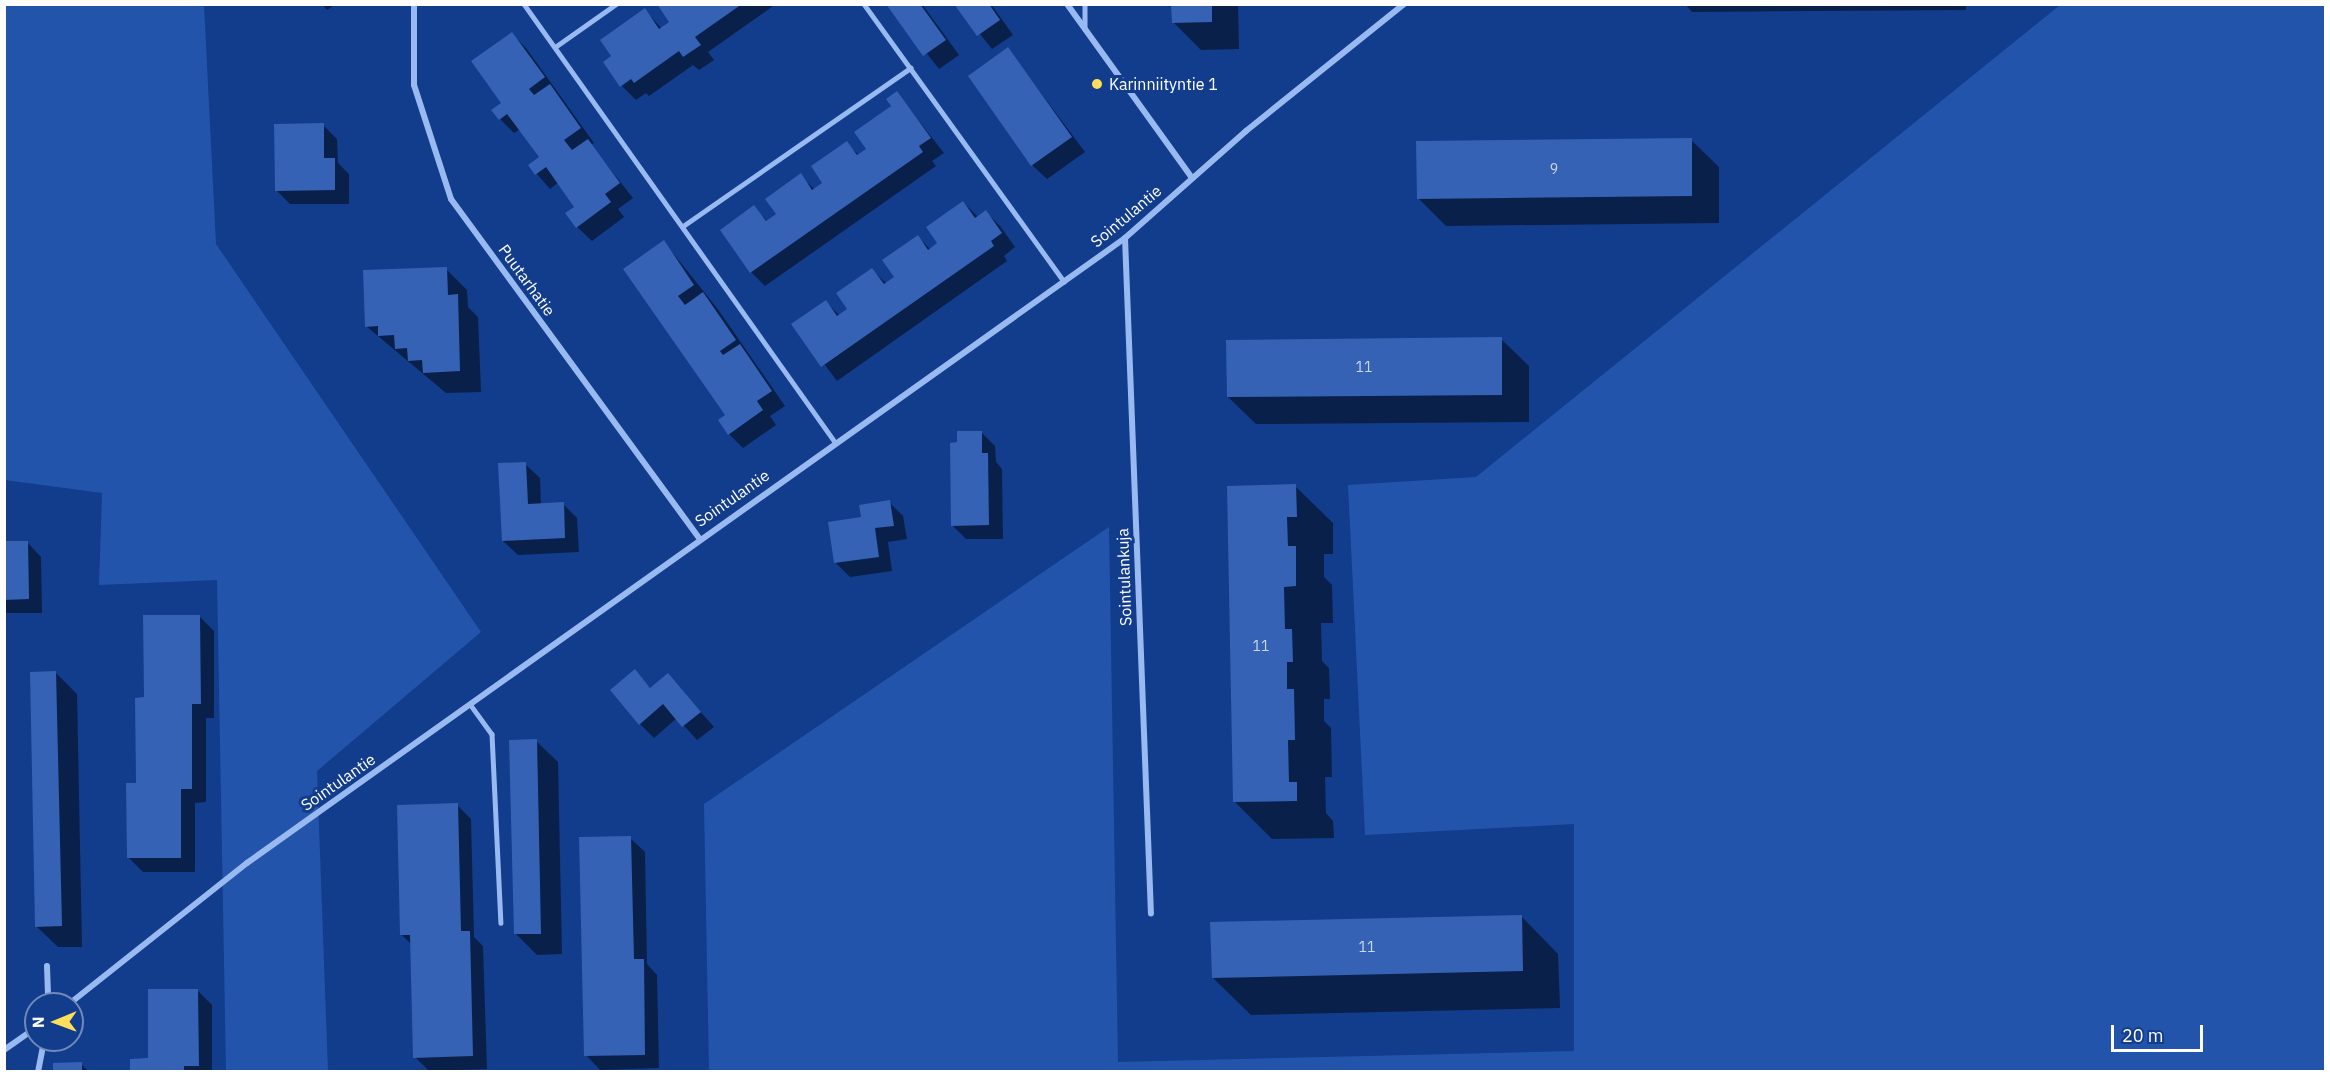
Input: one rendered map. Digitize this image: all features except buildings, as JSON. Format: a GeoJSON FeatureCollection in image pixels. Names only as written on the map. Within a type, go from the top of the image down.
{"type":"FeatureCollection","features":[{"type":"Feature","properties":{"kind":"street","name":"Puutarhatie"},"geometry":{"type":"LineString","coordinates":[[414,4],[414,85],[451,199],[699,538]]}},
{"type":"Feature","properties":{"kind":"street"},"geometry":{"type":"LineString","coordinates":[[1067,4],[1192,178]]}},
{"type":"Feature","properties":{"kind":"street","name":"Sointulantie"},"geometry":{"type":"LineString","coordinates":[[84,992],[247,863],[699,538],[1125,238],[1192,178],[1404,4]]}},
{"type":"Feature","properties":{"kind":"street","name":"Sointulankuja"},"geometry":{"type":"LineString","coordinates":[[1125,238],[1151,915]]}},
{"type":"Feature","properties":{"kind":"street"},"geometry":{"type":"LineString","coordinates":[[47,966],[48,992]]}},
{"type":"Feature","properties":{"kind":"street"},"geometry":{"type":"LineString","coordinates":[[4,1050],[24,1037]]}},
{"type":"Feature","properties":{"kind":"street"},"geometry":{"type":"LineString","coordinates":[[38,1071],[42,1052]]}},
{"type":"Feature","properties":{"kind":"lane"},"geometry":{"type":"LineString","coordinates":[[524,4],[836,442]]}},
{"type":"Feature","properties":{"kind":"lane"},"geometry":{"type":"LineString","coordinates":[[555,47],[616,4]]}},
{"type":"Feature","properties":{"kind":"lane"},"geometry":{"type":"LineString","coordinates":[[864,4],[1064,281]]}},
{"type":"Feature","properties":{"kind":"lane"},"geometry":{"type":"LineString","coordinates":[[1085,4],[1085,30]]}},
{"type":"Feature","properties":{"kind":"lane"},"geometry":{"type":"LineString","coordinates":[[683,226],[910,68]]}},
{"type":"Feature","properties":{"kind":"lane"},"geometry":{"type":"LineString","coordinates":[[470,704],[492,734],[501,923]]}},
{"type":"Feature","properties":{"kind":"shaded area"},"geometry":{"type":"Polygon","coordinates":[[[5,5],[204,5],[216,244],[481,632],[317,771],[328,1071],[226,1071],[217,580],[99,585],[102,493],[5,480],[5,5]]]}},
{"type":"Feature","properties":{"kind":"shaded area"},"geometry":{"type":"Polygon","coordinates":[[[2060,5],[2325,5],[2325,1071],[709,1071],[704,804],[1109,527],[1118,1062],[1574,1051],[1574,824],[1365,835],[1348,485],[1476,477],[2060,5]]]}},
{"type":"Feature","properties":{"kind":"place","name":"Karinniityntie 1"},"geometry":{"type":"Point","coordinates":[1097,84]}}]}
